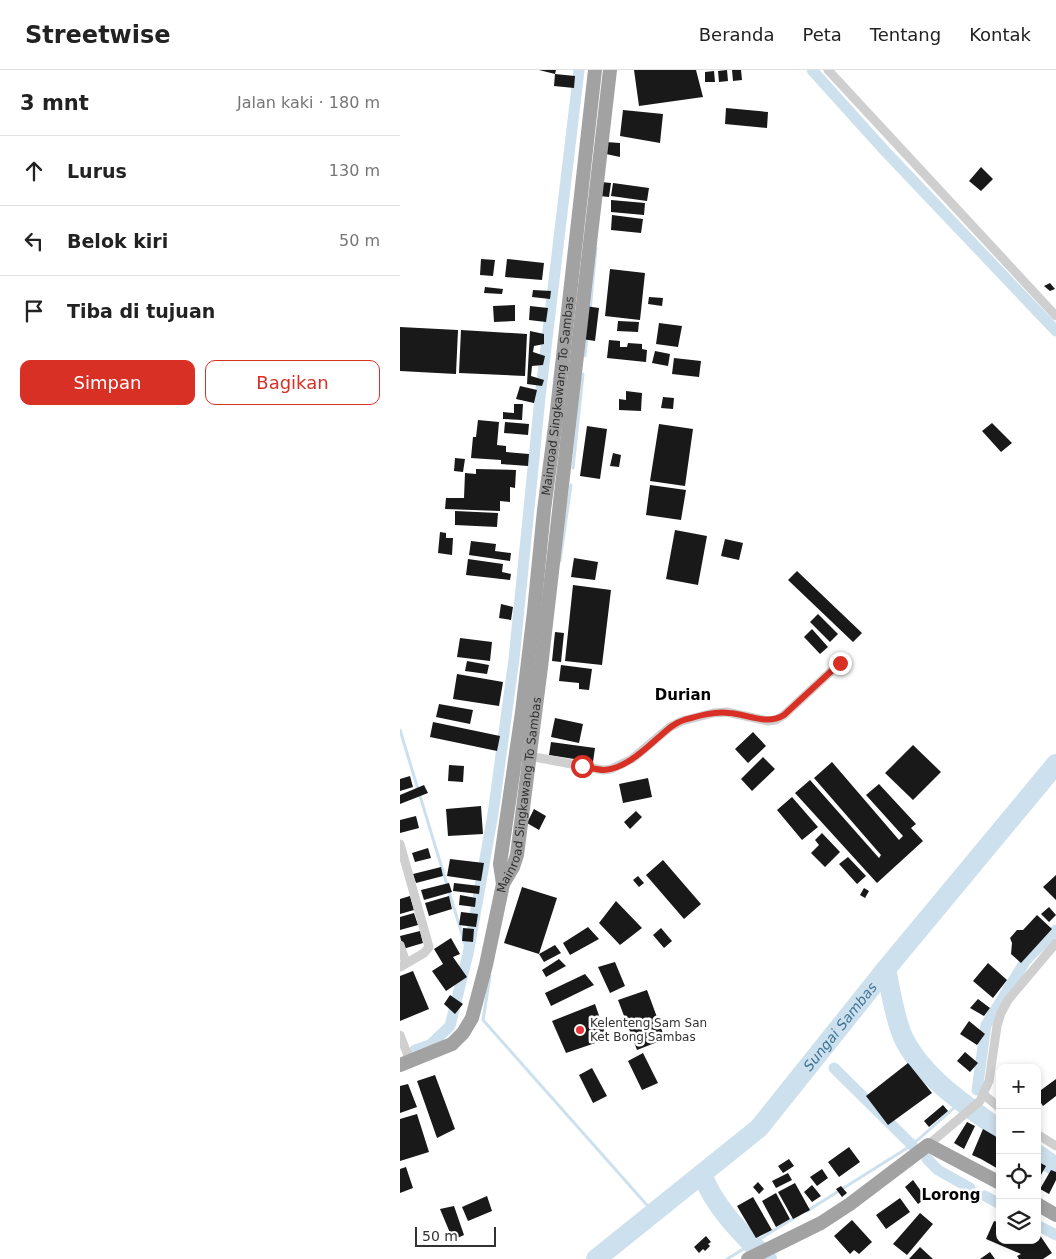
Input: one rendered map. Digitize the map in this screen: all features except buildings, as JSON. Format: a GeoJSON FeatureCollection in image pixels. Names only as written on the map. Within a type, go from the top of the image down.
{"type":"FeatureCollection","features":[{"type":"Feature","properties":{"kind":"highway","name":"Mainroad Singkawang To Sambas"},"geometry":{"type":"LineString","coordinates":[[503,884],[500,864],[522,712],[595,70]]}},
{"type":"Feature","properties":{"kind":"highway","name":"Mainroad Singkawang To Sambas"},"geometry":{"type":"LineString","coordinates":[[503,884],[513,868],[517,855],[541,667],[610,70]]}},
{"type":"Feature","properties":{"kind":"highway"},"geometry":{"type":"LineString","coordinates":[[544,510],[559,513]]}},
{"type":"Feature","properties":{"kind":"highway"},"geometry":{"type":"LineString","coordinates":[[405,1063],[452,1044],[463,1033],[472,1018],[486,965],[503,884]]}},
{"type":"Feature","properties":{"kind":"highway"},"geometry":{"type":"LineString","coordinates":[[748,1259],[821,1223],[850,1204],[928,1145],[996,1181]]}},
{"type":"Feature","properties":{"kind":"highway"},"geometry":{"type":"LineString","coordinates":[[1041,1206],[1056,1215]]}},
{"type":"Feature","properties":{"kind":"street"},"geometry":{"type":"LineString","coordinates":[[828,70],[1056,316]]}},
{"type":"Feature","properties":{"kind":"street"},"geometry":{"type":"LineString","coordinates":[[529,756],[603,770],[618,766],[632,759],[670,727],[682,721],[728,712],[768,721],[776,720],[784,715],[840,663]]}},
{"type":"Feature","properties":{"kind":"street"},"geometry":{"type":"LineString","coordinates":[[400,844],[429,947],[424,953],[403,965],[400,945]]}},
{"type":"Feature","properties":{"kind":"street"},"geometry":{"type":"LineString","coordinates":[[928,1145],[982,1098],[992,1067],[997,1026],[1001,1013],[1008,1000],[1056,943]]}},
{"type":"Feature","properties":{"kind":"street"},"geometry":{"type":"LineString","coordinates":[[400,1035],[405,1063]]}},
{"type":"Feature","properties":{"kind":"street"},"geometry":{"type":"LineString","coordinates":[[982,1098],[996,1106]]}},
{"type":"Feature","properties":{"kind":"street"},"geometry":{"type":"LineString","coordinates":[[1041,1137],[1056,1146]]}},
{"type":"Feature","properties":{"kind":"waterway"},"geometry":{"type":"LineString","coordinates":[[415,1050],[430,1045],[450,1026],[468,954],[493,814],[514,659],[540,398],[579,70]]}},
{"type":"Feature","properties":{"kind":"waterway"},"geometry":{"type":"LineString","coordinates":[[812,70],[885,151],[1056,331]]}},
{"type":"Feature","properties":{"kind":"waterway"},"geometry":{"type":"LineString","coordinates":[[590,311],[596,248]]}},
{"type":"Feature","properties":{"kind":"waterway"},"geometry":{"type":"LineString","coordinates":[[585,356],[587,337]]}},
{"type":"Feature","properties":{"kind":"waterway"},"geometry":{"type":"LineString","coordinates":[[573,468],[583,374]]}},
{"type":"Feature","properties":{"kind":"waterway"},"geometry":{"type":"LineString","coordinates":[[560,561],[571,485]]}},
{"type":"Feature","properties":{"kind":"waterway"},"geometry":{"type":"LineString","coordinates":[[400,730],[468,954]]}},
{"type":"Feature","properties":{"kind":"waterway","name":"Sungai Sambas"},"geometry":{"type":"LineString","coordinates":[[596,1259],[759,1128],[886,969],[1056,764]]}},
{"type":"Feature","properties":{"kind":"waterway"},"geometry":{"type":"LineString","coordinates":[[977,1090],[986,1025],[1026,960],[1056,930]]}},
{"type":"Feature","properties":{"kind":"waterway"},"geometry":{"type":"LineString","coordinates":[[886,969],[897,1021],[911,1051],[946,1089],[996,1127]]}},
{"type":"Feature","properties":{"kind":"waterway"},"geometry":{"type":"LineString","coordinates":[[490,976],[483,1020],[654,1213]]}},
{"type":"Feature","properties":{"kind":"waterway"},"geometry":{"type":"LineString","coordinates":[[834,1068],[912,1145]]}},
{"type":"Feature","properties":{"kind":"waterway"},"geometry":{"type":"LineString","coordinates":[[807,1211],[912,1145],[955,1107]]}},
{"type":"Feature","properties":{"kind":"waterway"},"geometry":{"type":"LineString","coordinates":[[1041,1157],[1056,1167]]}},
{"type":"Feature","properties":{"kind":"waterway"},"geometry":{"type":"LineString","coordinates":[[927,1159],[938,1170],[970,1188]]}},
{"type":"Feature","properties":{"kind":"waterway"},"geometry":{"type":"LineString","coordinates":[[702,1174],[721,1209],[738,1230],[767,1259]]}},
{"type":"Feature","properties":{"kind":"waterway"},"geometry":{"type":"LineString","coordinates":[[985,1196],[996,1202]]}},
{"type":"Feature","properties":{"kind":"waterway"},"geometry":{"type":"LineString","coordinates":[[727,1259],[799,1215]]}},
{"type":"Feature","properties":{"kind":"waterway"},"geometry":{"type":"LineString","coordinates":[[1041,1227],[1056,1235]]}},
{"type":"Feature","properties":{"kind":"place","name":"Kelenteng Sam San Ket Bong Sambas"},"geometry":{"type":"Point","coordinates":[580,1030]}},
{"type":"Feature","properties":{"kind":"district","name":"Durian"},"geometry":{"type":"Point","coordinates":[683,695]}},
{"type":"Feature","properties":{"kind":"district","name":"Lorong"},"geometry":{"type":"Point","coordinates":[951,1195]}},
{"type":"Feature","properties":{"kind":"route"},"geometry":{"type":"LineString","coordinates":[[582,766],[603,770],[611,769],[632,759],[670,727],[682,721],[704,715],[728,712],[768,721],[776,720],[784,715],[840,663]]}}]}
